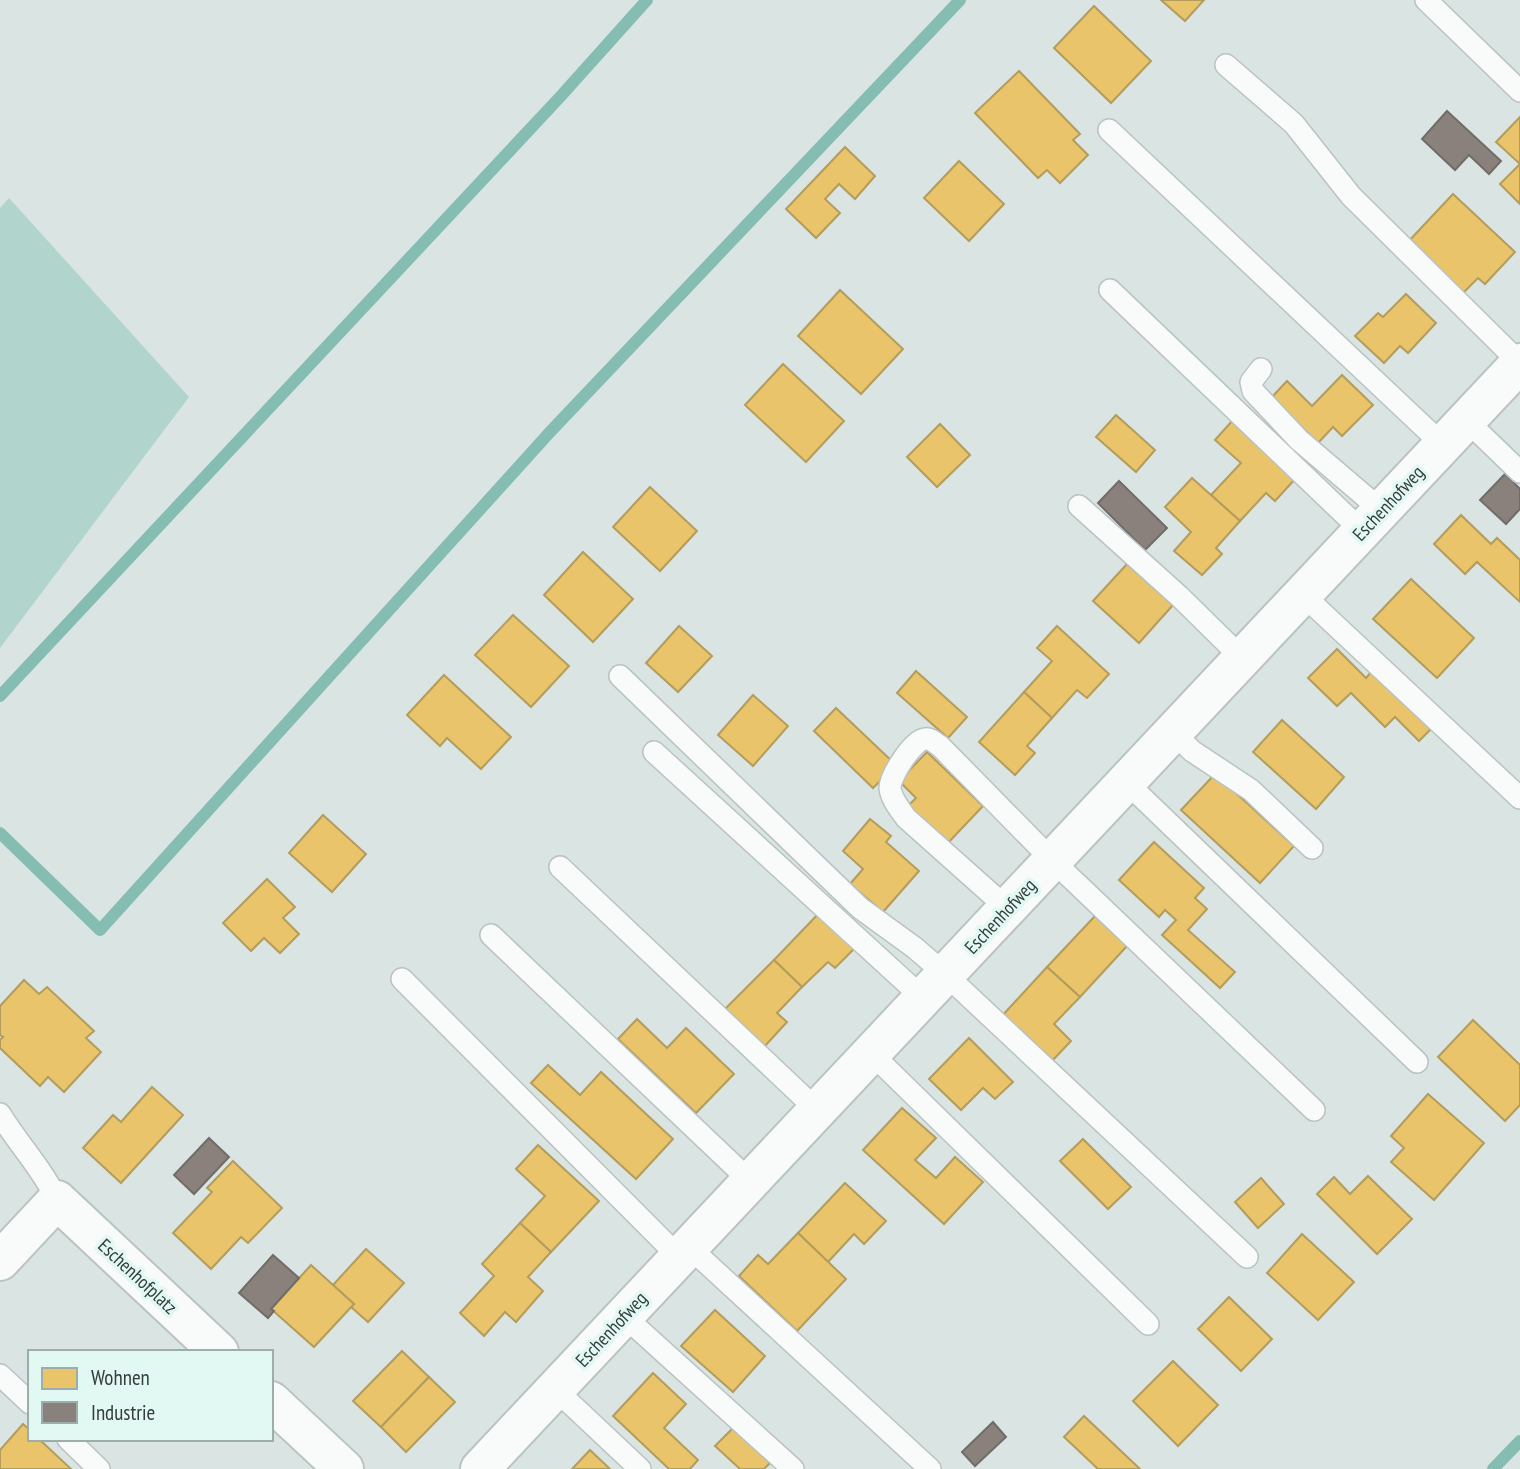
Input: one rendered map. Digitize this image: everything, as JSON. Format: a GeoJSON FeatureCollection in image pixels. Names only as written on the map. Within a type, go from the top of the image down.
{"type":"FeatureCollection","features":[{"type":"Feature","properties":{"kind":"street","name":"Eschenhofweg"},"geometry":{"type":"LineString","coordinates":[[480,1469],[1520,363]]}},
{"type":"Feature","properties":{"kind":"street"},"geometry":{"type":"LineString","coordinates":[[0,1261],[57,1200]]}},
{"type":"Feature","properties":{"kind":"street","name":"Eschenhofplatz"},"geometry":{"type":"LineString","coordinates":[[57,1200],[217,1350]]}},
{"type":"Feature","properties":{"kind":"street"},"geometry":{"type":"LineString","coordinates":[[273,1403],[344,1469]]}},
{"type":"Feature","properties":{"kind":"lane"},"geometry":{"type":"LineString","coordinates":[[1426,0],[1520,91]]}},
{"type":"Feature","properties":{"kind":"lane"},"geometry":{"type":"LineString","coordinates":[[1226,65],[1294,124],[1351,196],[1520,363]]}},
{"type":"Feature","properties":{"kind":"lane"},"geometry":{"type":"LineString","coordinates":[[1109,130],[1455,433],[1520,472]]}},
{"type":"Feature","properties":{"kind":"lane"},"geometry":{"type":"LineString","coordinates":[[1110,290],[1372,520]]}},
{"type":"Feature","properties":{"kind":"lane"},"geometry":{"type":"LineString","coordinates":[[1261,369],[1251,382],[1253,391],[1372,520]]}},
{"type":"Feature","properties":{"kind":"lane"},"geometry":{"type":"LineString","coordinates":[[1079,506],[1180,597],[1242,659]]}},
{"type":"Feature","properties":{"kind":"lane"},"geometry":{"type":"LineString","coordinates":[[1302,594],[1520,798]]}},
{"type":"Feature","properties":{"kind":"lane"},"geometry":{"type":"LineString","coordinates":[[620,676],[860,908],[915,948],[934,986]]}},
{"type":"Feature","properties":{"kind":"lane"},"geometry":{"type":"LineString","coordinates":[[1173,732],[1192,751],[1251,790],[1312,848]]}},
{"type":"Feature","properties":{"kind":"lane"},"geometry":{"type":"LineString","coordinates":[[1007,908],[906,818],[895,802],[890,788],[893,778],[912,747],[922,739],[929,739],[940,746],[1052,860],[1314,1110]]}},
{"type":"Feature","properties":{"kind":"lane"},"geometry":{"type":"LineString","coordinates":[[654,752],[934,986],[1247,1257]]}},
{"type":"Feature","properties":{"kind":"lane"},"geometry":{"type":"LineString","coordinates":[[1126,782],[1417,1062]]}},
{"type":"Feature","properties":{"kind":"lane"},"geometry":{"type":"LineString","coordinates":[[560,867],[817,1110]]}},
{"type":"Feature","properties":{"kind":"lane"},"geometry":{"type":"LineString","coordinates":[[491,935],[750,1181]]}},
{"type":"Feature","properties":{"kind":"lane"},"geometry":{"type":"LineString","coordinates":[[402,979],[684,1252],[930,1469]]}},
{"type":"Feature","properties":{"kind":"lane"},"geometry":{"type":"LineString","coordinates":[[871,1053],[1148,1324]]}},
{"type":"Feature","properties":{"kind":"lane"},"geometry":{"type":"LineString","coordinates":[[0,1114],[16,1139],[43,1171],[57,1200]]}},
{"type":"Feature","properties":{"kind":"lane"},"geometry":{"type":"LineString","coordinates":[[624,1316],[793,1469]]}},
{"type":"Feature","properties":{"kind":"lane"},"geometry":{"type":"LineString","coordinates":[[0,1376],[28,1402]]}},
{"type":"Feature","properties":{"kind":"lane"},"geometry":{"type":"LineString","coordinates":[[555,1389],[640,1469]]}},
{"type":"Feature","properties":{"kind":"lane"},"geometry":{"type":"LineString","coordinates":[[70,1441],[99,1469]]}},
{"type":"Feature","properties":{"kind":"green space"},"geometry":{"type":"Polygon","coordinates":[[[9,198],[189,397],[0,648],[0,208],[9,198]]]}},
{"type":"Feature","properties":{"kind":"building: Wohnen"},"geometry":{"type":"Polygon","coordinates":[[[1161,0],[1204,0],[1185,21],[1161,0]]]}},
{"type":"Feature","properties":{"kind":"building: Wohnen"},"geometry":{"type":"Polygon","coordinates":[[[1094,6],[1151,61],[1111,103],[1054,48],[1094,6]]]}},
{"type":"Feature","properties":{"kind":"building: Wohnen"},"geometry":{"type":"Polygon","coordinates":[[[1019,71],[1080,134],[1073,140],[1088,155],[1060,183],[1047,170],[1038,178],[975,113],[1019,71]]]}},
{"type":"Feature","properties":{"kind":"building: Wohnen"},"geometry":{"type":"Polygon","coordinates":[[[1520,117],[1520,164],[1496,142],[1520,117]]]}},
{"type":"Feature","properties":{"kind":"building: Wohnen"},"geometry":{"type":"Polygon","coordinates":[[[845,147],[875,176],[855,199],[839,184],[825,199],[840,213],[816,238],[786,209],[845,147]]]}},
{"type":"Feature","properties":{"kind":"building: Wohnen"},"geometry":{"type":"Polygon","coordinates":[[[959,161],[1004,204],[969,241],[924,198],[959,161]]]}},
{"type":"Feature","properties":{"kind":"building: Wohnen"},"geometry":{"type":"Polygon","coordinates":[[[1520,164],[1520,204],[1500,184],[1520,164]]]}},
{"type":"Feature","properties":{"kind":"building: Wohnen"},"geometry":{"type":"Polygon","coordinates":[[[1453,194],[1515,252],[1485,284],[1478,278],[1463,293],[1407,243],[1453,194]]]}},
{"type":"Feature","properties":{"kind":"building: Wohnen"},"geometry":{"type":"Polygon","coordinates":[[[840,290],[903,349],[861,394],[798,336],[840,290]]]}},
{"type":"Feature","properties":{"kind":"building: Wohnen"},"geometry":{"type":"Polygon","coordinates":[[[1406,294],[1436,323],[1408,353],[1400,346],[1384,363],[1355,336],[1378,313],[1383,317],[1406,294]]]}},
{"type":"Feature","properties":{"kind":"building: Wohnen"},"geometry":{"type":"Polygon","coordinates":[[[783,364],[844,421],[806,462],[745,405],[783,364]]]}},
{"type":"Feature","properties":{"kind":"building: Wohnen"},"geometry":{"type":"Polygon","coordinates":[[[1342,375],[1373,405],[1342,436],[1333,427],[1318,443],[1271,398],[1287,381],[1312,406],[1342,375]]]}},
{"type":"Feature","properties":{"kind":"building: Wohnen"},"geometry":{"type":"Polygon","coordinates":[[[1116,415],[1155,450],[1136,472],[1096,437],[1116,415]]]}},
{"type":"Feature","properties":{"kind":"building: Wohnen"},"geometry":{"type":"Polygon","coordinates":[[[1233,420],[1296,478],[1275,501],[1266,493],[1240,521],[1211,495],[1241,463],[1215,440],[1233,420]]]}},
{"type":"Feature","properties":{"kind":"building: Wohnen"},"geometry":{"type":"Polygon","coordinates":[[[940,424],[970,455],[937,487],[907,457],[940,424]]]}},
{"type":"Feature","properties":{"kind":"building: Wohnen"},"geometry":{"type":"Polygon","coordinates":[[[1192,478],[1240,521],[1216,548],[1222,554],[1202,575],[1174,551],[1191,532],[1165,507],[1192,478]]]}},
{"type":"Feature","properties":{"kind":"building: Wohnen"},"geometry":{"type":"Polygon","coordinates":[[[650,487],[697,531],[660,571],[613,527],[650,487]]]}},
{"type":"Feature","properties":{"kind":"building: Wohnen"},"geometry":{"type":"Polygon","coordinates":[[[1461,515],[1491,544],[1497,538],[1520,560],[1520,602],[1477,562],[1465,574],[1434,544],[1461,515]]]}},
{"type":"Feature","properties":{"kind":"building: Wohnen"},"geometry":{"type":"Polygon","coordinates":[[[583,552],[633,599],[593,642],[544,595],[583,552]]]}},
{"type":"Feature","properties":{"kind":"building: Wohnen"},"geometry":{"type":"Polygon","coordinates":[[[1127,564],[1173,605],[1139,643],[1093,601],[1127,564]]]}},
{"type":"Feature","properties":{"kind":"building: Wohnen"},"geometry":{"type":"Polygon","coordinates":[[[1411,579],[1474,638],[1437,678],[1373,619],[1411,579]]]}},
{"type":"Feature","properties":{"kind":"building: Wohnen"},"geometry":{"type":"Polygon","coordinates":[[[513,615],[569,666],[531,707],[475,655],[513,615]]]}},
{"type":"Feature","properties":{"kind":"building: Wohnen"},"geometry":{"type":"Polygon","coordinates":[[[679,626],[712,656],[678,692],[646,663],[679,626]]]}},
{"type":"Feature","properties":{"kind":"building: Wohnen"},"geometry":{"type":"Polygon","coordinates":[[[1057,626],[1109,674],[1087,698],[1077,690],[1052,718],[1024,692],[1052,661],[1037,648],[1057,626]]]}},
{"type":"Feature","properties":{"kind":"building: Wohnen"},"geometry":{"type":"Polygon","coordinates":[[[1337,649],[1366,678],[1372,671],[1431,729],[1419,741],[1395,717],[1385,727],[1351,693],[1337,706],[1308,678],[1337,649]]]}},
{"type":"Feature","properties":{"kind":"building: Wohnen"},"geometry":{"type":"Polygon","coordinates":[[[916,671],[967,717],[948,738],[897,693],[916,671]]]}},
{"type":"Feature","properties":{"kind":"building: Wohnen"},"geometry":{"type":"Polygon","coordinates":[[[444,675],[511,737],[481,769],[447,738],[440,746],[407,715],[444,675]]]}},
{"type":"Feature","properties":{"kind":"building: Wohnen"},"geometry":{"type":"Polygon","coordinates":[[[1024,692],[1052,718],[1027,746],[1035,753],[1015,775],[979,742],[1024,692]]]}},
{"type":"Feature","properties":{"kind":"building: Wohnen"},"geometry":{"type":"Polygon","coordinates":[[[753,695],[788,726],[753,766],[718,735],[753,695]]]}},
{"type":"Feature","properties":{"kind":"building: Wohnen"},"geometry":{"type":"Polygon","coordinates":[[[836,708],[896,765],[873,788],[814,731],[836,708]]]}},
{"type":"Feature","properties":{"kind":"building: Wohnen"},"geometry":{"type":"Polygon","coordinates":[[[1282,720],[1344,777],[1316,809],[1253,752],[1282,720]]]}},
{"type":"Feature","properties":{"kind":"building: Wohnen"},"geometry":{"type":"Polygon","coordinates":[[[927,752],[983,806],[946,845],[907,807],[916,798],[899,781],[927,752]]]}},
{"type":"Feature","properties":{"kind":"building: Wohnen"},"geometry":{"type":"Polygon","coordinates":[[[1215,774],[1294,846],[1260,883],[1181,810],[1215,774]]]}},
{"type":"Feature","properties":{"kind":"building: Wohnen"},"geometry":{"type":"Polygon","coordinates":[[[323,815],[366,854],[332,892],[289,853],[323,815]]]}},
{"type":"Feature","properties":{"kind":"building: Wohnen"},"geometry":{"type":"Polygon","coordinates":[[[870,819],[891,836],[886,842],[919,871],[883,912],[850,884],[863,869],[843,851],[870,819]]]}},
{"type":"Feature","properties":{"kind":"building: Wohnen"},"geometry":{"type":"Polygon","coordinates":[[[1154,842],[1204,888],[1195,898],[1207,909],[1188,930],[1235,972],[1220,988],[1162,935],[1176,920],[1165,910],[1159,917],[1119,880],[1154,842]]]}},
{"type":"Feature","properties":{"kind":"building: Wohnen"},"geometry":{"type":"Polygon","coordinates":[[[267,879],[295,907],[283,918],[299,934],[280,953],[264,938],[251,951],[223,923],[267,879]]]}},
{"type":"Feature","properties":{"kind":"building: Wohnen"},"geometry":{"type":"Polygon","coordinates":[[[821,911],[857,946],[835,968],[828,962],[802,987],[774,960],[821,911]]]}},
{"type":"Feature","properties":{"kind":"building: Wohnen"},"geometry":{"type":"Polygon","coordinates":[[[1095,916],[1127,946],[1080,997],[1047,967],[1095,916]]]}},
{"type":"Feature","properties":{"kind":"building: Wohnen"},"geometry":{"type":"Polygon","coordinates":[[[774,960],[802,987],[777,1013],[787,1022],[764,1047],[725,1009],[774,960]]]}},
{"type":"Feature","properties":{"kind":"building: Wohnen"},"geometry":{"type":"Polygon","coordinates":[[[1047,967],[1080,997],[1054,1024],[1071,1041],[1051,1062],[1001,1017],[1047,967]]]}},
{"type":"Feature","properties":{"kind":"building: Wohnen"},"geometry":{"type":"Polygon","coordinates":[[[24,980],[39,994],[47,987],[94,1031],[86,1038],[101,1052],[64,1092],[48,1077],[40,1086],[0,1048],[0,1040],[3,1037],[0,1035],[0,1006],[24,980]]]}},
{"type":"Feature","properties":{"kind":"building: Wohnen"},"geometry":{"type":"Polygon","coordinates":[[[637,1019],[667,1048],[686,1028],[734,1074],[696,1113],[618,1039],[637,1019]]]}},
{"type":"Feature","properties":{"kind":"building: Wohnen"},"geometry":{"type":"Polygon","coordinates":[[[1473,1020],[1520,1065],[1520,1105],[1505,1121],[1438,1057],[1473,1020]]]}},
{"type":"Feature","properties":{"kind":"building: Wohnen"},"geometry":{"type":"Polygon","coordinates":[[[969,1038],[1013,1082],[995,1099],[983,1088],[961,1110],[929,1079],[969,1038]]]}},
{"type":"Feature","properties":{"kind":"building: Wohnen"},"geometry":{"type":"Polygon","coordinates":[[[548,1065],[580,1095],[601,1072],[673,1139],[636,1179],[531,1083],[548,1065]]]}},
{"type":"Feature","properties":{"kind":"building: Wohnen"},"geometry":{"type":"Polygon","coordinates":[[[152,1087],[183,1115],[121,1183],[83,1148],[113,1115],[121,1122],[152,1087]]]}},
{"type":"Feature","properties":{"kind":"building: Wohnen"},"geometry":{"type":"Polygon","coordinates":[[[1428,1094],[1484,1143],[1434,1200],[1391,1162],[1404,1148],[1391,1136],[1428,1094]]]}},
{"type":"Feature","properties":{"kind":"building: Wohnen"},"geometry":{"type":"Polygon","coordinates":[[[902,1108],[936,1138],[915,1160],[936,1178],[955,1157],[983,1182],[944,1224],[863,1150],[902,1108]]]}},
{"type":"Feature","properties":{"kind":"building: Wohnen"},"geometry":{"type":"Polygon","coordinates":[[[1083,1139],[1131,1187],[1108,1209],[1060,1161],[1083,1139]]]}},
{"type":"Feature","properties":{"kind":"building: Wohnen"},"geometry":{"type":"Polygon","coordinates":[[[538,1145],[599,1201],[551,1252],[520,1223],[545,1196],[516,1169],[538,1145]]]}},
{"type":"Feature","properties":{"kind":"building: Wohnen"},"geometry":{"type":"Polygon","coordinates":[[[233,1161],[282,1208],[248,1243],[241,1237],[211,1269],[173,1233],[212,1192],[207,1188],[233,1161]]]}},
{"type":"Feature","properties":{"kind":"building: Wohnen"},"geometry":{"type":"Polygon","coordinates":[[[1368,1176],[1412,1219],[1377,1254],[1317,1194],[1334,1177],[1350,1194],[1368,1176]]]}},
{"type":"Feature","properties":{"kind":"building: Wohnen"},"geometry":{"type":"Polygon","coordinates":[[[1261,1178],[1284,1204],[1258,1228],[1235,1202],[1261,1178]]]}},
{"type":"Feature","properties":{"kind":"building: Wohnen"},"geometry":{"type":"Polygon","coordinates":[[[845,1183],[886,1221],[864,1244],[854,1234],[828,1262],[798,1233],[845,1183]]]}},
{"type":"Feature","properties":{"kind":"building: Wohnen"},"geometry":{"type":"Polygon","coordinates":[[[520,1223],[551,1252],[528,1277],[543,1291],[516,1322],[505,1312],[484,1336],[460,1313],[494,1276],[482,1264],[520,1223]]]}},
{"type":"Feature","properties":{"kind":"building: Wohnen"},"geometry":{"type":"Polygon","coordinates":[[[798,1233],[846,1279],[797,1331],[739,1276],[758,1255],[768,1264],[798,1233]]]}},
{"type":"Feature","properties":{"kind":"building: Wohnen"},"geometry":{"type":"Polygon","coordinates":[[[1302,1234],[1354,1282],[1318,1320],[1267,1273],[1302,1234]]]}},
{"type":"Feature","properties":{"kind":"building: Wohnen"},"geometry":{"type":"Polygon","coordinates":[[[366,1249],[404,1283],[368,1322],[351,1307],[354,1304],[333,1285],[366,1249]]]}},
{"type":"Feature","properties":{"kind":"building: Wohnen"},"geometry":{"type":"Polygon","coordinates":[[[311,1265],[354,1304],[314,1347],[271,1309],[311,1265]]]}},
{"type":"Feature","properties":{"kind":"building: Wohnen"},"geometry":{"type":"Polygon","coordinates":[[[1229,1297],[1272,1339],[1241,1371],[1198,1329],[1229,1297]]]}},
{"type":"Feature","properties":{"kind":"building: Wohnen"},"geometry":{"type":"Polygon","coordinates":[[[715,1310],[765,1356],[733,1392],[681,1346],[715,1310]]]}},
{"type":"Feature","properties":{"kind":"building: Wohnen"},"geometry":{"type":"Polygon","coordinates":[[[402,1351],[429,1377],[381,1427],[353,1401],[402,1351]]]}},
{"type":"Feature","properties":{"kind":"building: Wohnen"},"geometry":{"type":"Polygon","coordinates":[[[1173,1361],[1218,1405],[1178,1446],[1133,1401],[1173,1361]]]}},
{"type":"Feature","properties":{"kind":"building: Wohnen"},"geometry":{"type":"Polygon","coordinates":[[[653,1373],[686,1404],[664,1428],[698,1460],[690,1469],[669,1469],[613,1416],[653,1373]]]}},
{"type":"Feature","properties":{"kind":"building: Wohnen"},"geometry":{"type":"Polygon","coordinates":[[[429,1377],[455,1402],[406,1452],[381,1427],[429,1377]]]}},
{"type":"Feature","properties":{"kind":"building: Wohnen"},"geometry":{"type":"Polygon","coordinates":[[[1084,1416],[1140,1469],[1098,1469],[1064,1437],[1084,1416]]]}},
{"type":"Feature","properties":{"kind":"building: Wohnen"},"geometry":{"type":"Polygon","coordinates":[[[23,1424],[28,1428],[28,1441],[41,1441],[71,1469],[0,1469],[0,1450],[23,1424]]]}},
{"type":"Feature","properties":{"kind":"building: Wohnen"},"geometry":{"type":"Polygon","coordinates":[[[733,1428],[770,1463],[764,1469],[740,1469],[715,1446],[733,1428]]]}},
{"type":"Feature","properties":{"kind":"building: Wohnen"},"geometry":{"type":"Polygon","coordinates":[[[590,1450],[610,1469],[572,1469],[590,1450]]]}},
{"type":"Feature","properties":{"kind":"building: Industrie"},"geometry":{"type":"Polygon","coordinates":[[[1447,111],[1501,161],[1489,174],[1469,155],[1455,170],[1422,139],[1447,111]]]}},
{"type":"Feature","properties":{"kind":"building: Industrie"},"geometry":{"type":"Polygon","coordinates":[[[1505,474],[1520,489],[1520,509],[1506,524],[1480,500],[1505,474]]]}},
{"type":"Feature","properties":{"kind":"building: Industrie"},"geometry":{"type":"Polygon","coordinates":[[[1119,481],[1167,528],[1145,550],[1098,503],[1119,481]]]}},
{"type":"Feature","properties":{"kind":"building: Industrie"},"geometry":{"type":"Polygon","coordinates":[[[209,1138],[229,1157],[194,1194],[174,1175],[209,1138]]]}},
{"type":"Feature","properties":{"kind":"building: Industrie"},"geometry":{"type":"Polygon","coordinates":[[[273,1255],[299,1278],[271,1309],[274,1311],[268,1318],[239,1293],[273,1255]]]}},
{"type":"Feature","properties":{"kind":"building: Industrie"},"geometry":{"type":"Polygon","coordinates":[[[993,1422],[1006,1437],[975,1466],[962,1452],[993,1422]]]}},
{"type":"Feature","properties":{"kind":"waterway"},"geometry":{"type":"LineString","coordinates":[[0,696],[560,97],[647,0]]}},
{"type":"Feature","properties":{"kind":"waterway"},"geometry":{"type":"LineString","coordinates":[[0,833],[100,930],[550,432],[960,0]]}},
{"type":"Feature","properties":{"kind":"waterway"},"geometry":{"type":"LineString","coordinates":[[1493,1469],[1520,1441]]}}]}
